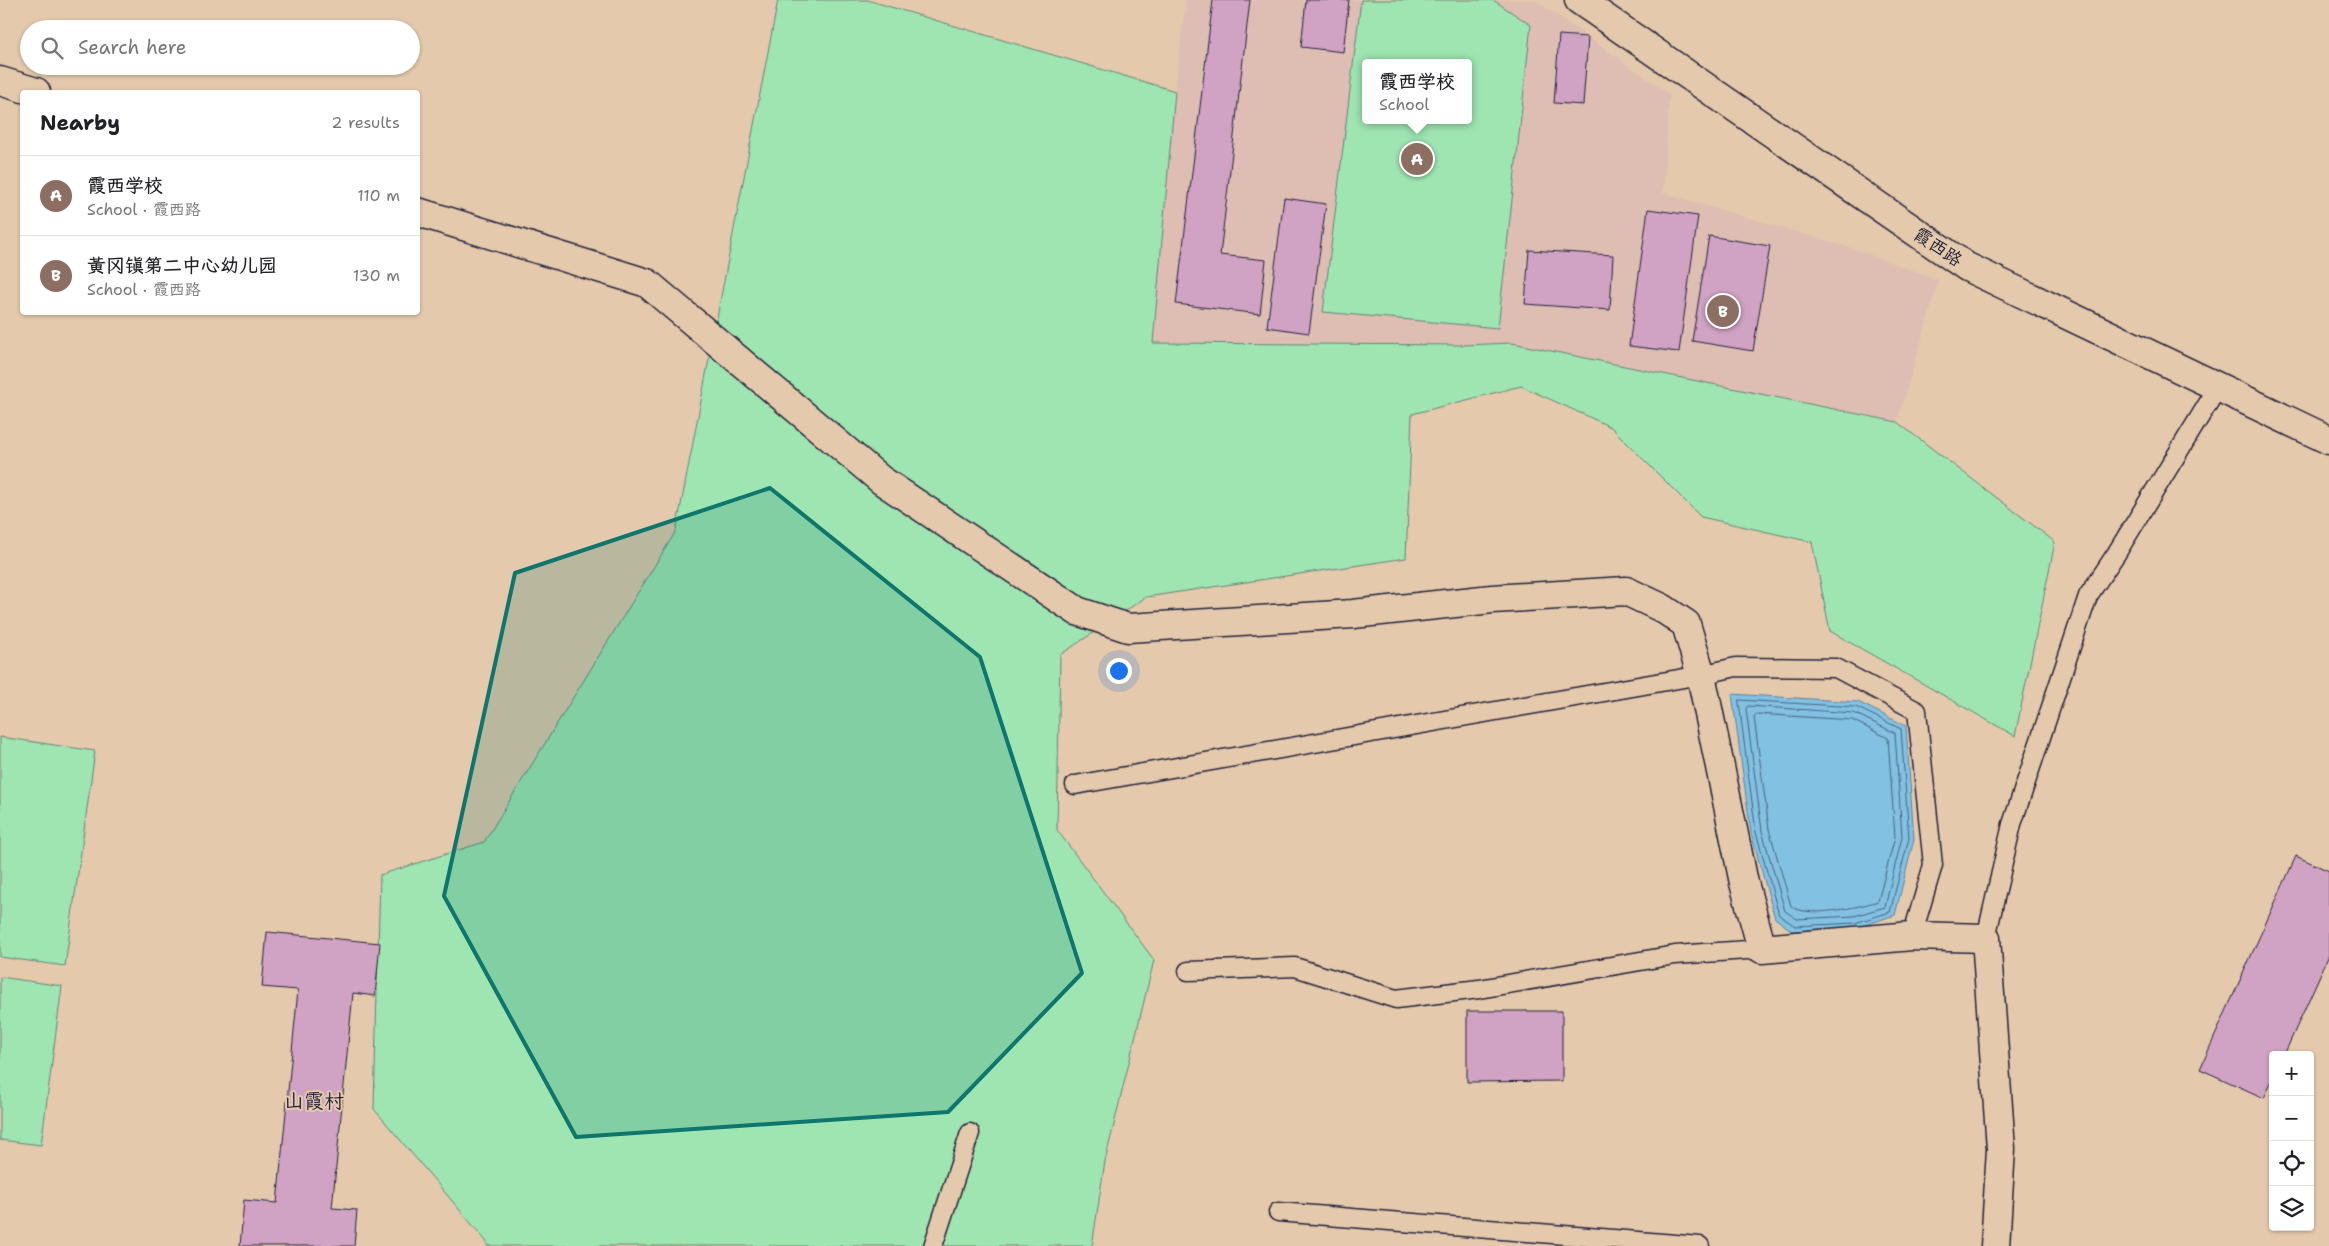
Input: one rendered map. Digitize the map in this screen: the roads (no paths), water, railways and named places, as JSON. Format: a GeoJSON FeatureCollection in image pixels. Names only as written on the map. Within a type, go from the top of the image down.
{"type":"FeatureCollection","features":[{"type":"Feature","properties":{"kind":"street","name":"霞西路"},"geometry":{"type":"LineString","coordinates":[[1579,0],[1967,267],[2329,440]]}},
{"type":"Feature","properties":{"kind":"street"},"geometry":{"type":"LineString","coordinates":[[0,81],[29,90]]}},
{"type":"Feature","properties":{"kind":"street"},"geometry":{"type":"LineString","coordinates":[[420,213],[647,283],[881,480],[1077,611],[1128,628],[1353,614],[1492,599],[1626,591],[1662,608],[1686,624],[1701,675],[1744,883],[1762,949],[1912,936],[1986,938],[2001,1149],[1995,1246]]}},
{"type":"Feature","properties":{"kind":"lane"},"geometry":{"type":"LineString","coordinates":[[1986,938],[2012,824],[2088,596],[2116,554],[2218,387]]}},
{"type":"Feature","properties":{"kind":"lane"},"geometry":{"type":"LineString","coordinates":[[1076,785],[1701,675],[1736,667],[1836,668],[1917,711],[1933,865],[1912,936]]}},
{"type":"Feature","properties":{"kind":"lane"},"geometry":{"type":"LineString","coordinates":[[1188,971],[1295,967],[1396,998],[1479,990],[1675,955],[1762,949]]}},
{"type":"Feature","properties":{"kind":"lane"},"geometry":{"type":"LineString","coordinates":[[933,1246],[970,1133]]}},
{"type":"Feature","properties":{"kind":"lane"},"geometry":{"type":"LineString","coordinates":[[1278,1212],[1700,1246]]}},
{"type":"Feature","properties":{"kind":"water"},"geometry":{"type":"Polygon","coordinates":[[[1732,694],[1858,702],[1906,726],[1914,839],[1895,915],[1856,928],[1792,931],[1775,918],[1751,833],[1732,694]]]}},
{"type":"Feature","properties":{"kind":"place","name":"霞西学校"},"geometry":{"type":"Point","coordinates":[1417,159]}},
{"type":"Feature","properties":{"kind":"place","name":"黄冈镇第二中心幼儿园"},"geometry":{"type":"Point","coordinates":[1723,311]}},
{"type":"Feature","properties":{"kind":"district","name":"山霞村"},"geometry":{"type":"Point","coordinates":[314,1101]}}]}
